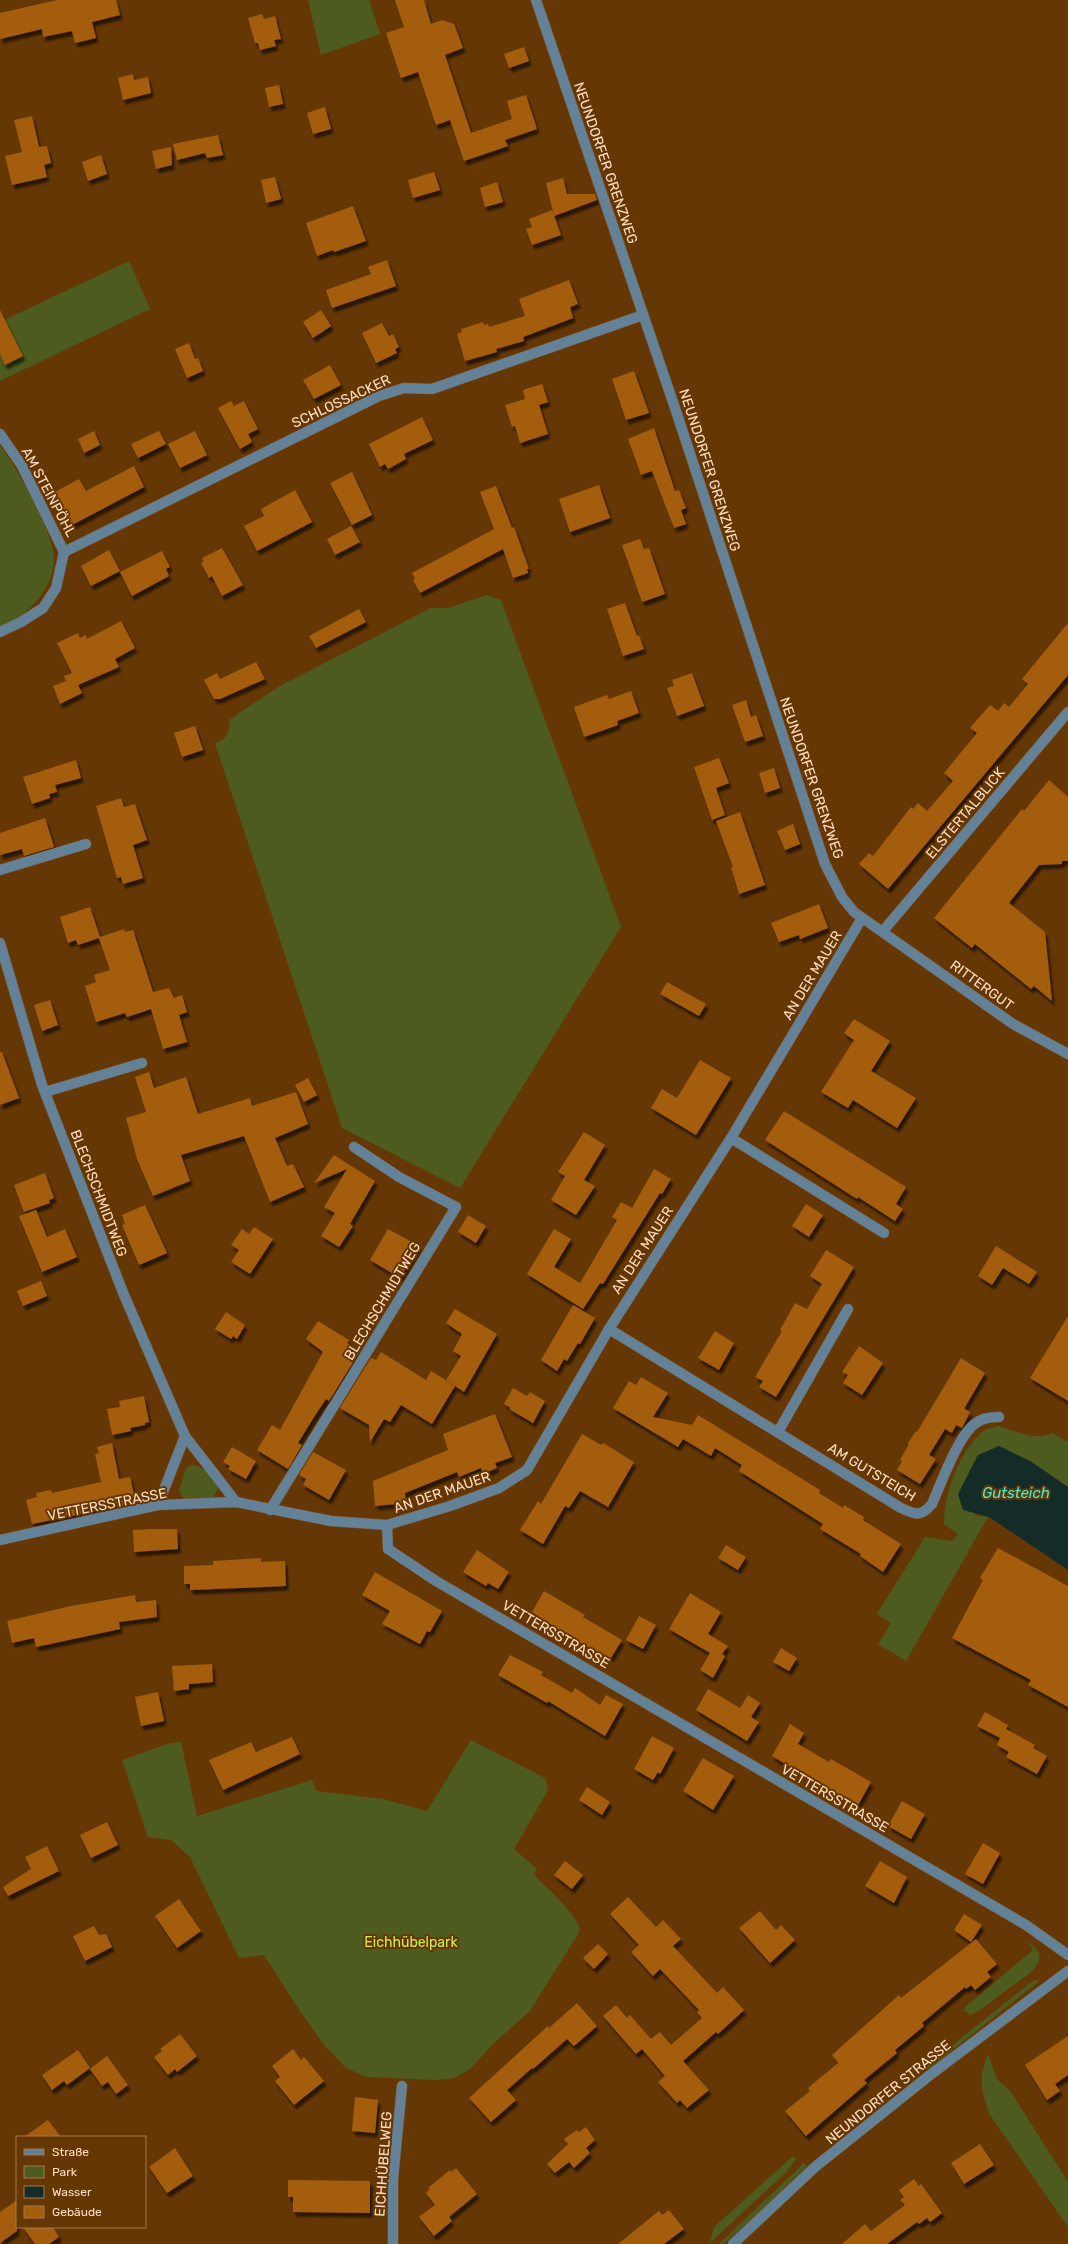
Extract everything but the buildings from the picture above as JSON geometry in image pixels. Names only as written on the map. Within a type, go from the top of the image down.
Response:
[{"type":"street","name":"NEUNDORFER GRENZWEG","points":[[536,0],[643,315],[825,864],[842,897],[854,912],[883,931]]},
{"type":"street","name":"SCHLOSSACKER","points":[[64,552],[379,396],[404,388],[432,389],[643,315]]},
{"type":"street","name":"AM STEINPÖHL","points":[[0,434],[22,466],[64,552],[56,588],[43,608],[21,622],[0,632]]},
{"type":"street","name":"ELSTERTALBLICK","points":[[883,931],[1068,712]]},
{"type":"street","points":[[0,870],[86,844]]},
{"type":"street","name":"AN DER MAUER","points":[[387,1525],[450,1506],[499,1488],[527,1470],[609,1329],[731,1138],[862,918]]},
{"type":"street","name":"RITTERGUT","points":[[883,931],[1013,1024],[1067,1053]]},
{"type":"street","name":"BLECHSCHMIDTWEG","points":[[0,943],[45,1092],[124,1295],[185,1436],[236,1502]]},
{"type":"street","points":[[45,1092],[142,1062]]},
{"type":"street","points":[[731,1138],[884,1233]]},
{"type":"street","name":"BLECHSCHMIDTWEG","points":[[270,1510],[456,1207],[399,1177],[354,1147]]},
{"type":"street","points":[[778,1432],[848,1309]]},
{"type":"street","name":"AM GUTSTEICH","points":[[609,1329],[901,1508],[916,1514],[925,1512],[932,1504],[960,1442],[975,1423],[990,1417],[999,1417]]},
{"type":"street","points":[[158,1505],[185,1436]]},
{"type":"street","name":"VETTERSSTRASSE","points":[[0,1540],[158,1505],[236,1502],[331,1521],[387,1525],[388,1549],[436,1580],[1026,1926],[1068,1955]]},
{"type":"street","name":"NEUNDORFER STRASSE","points":[[733,2244],[822,2162],[930,2075],[1068,1970]]},
{"type":"street","name":"EICHHÜBELWEG","points":[[393,2244],[393,2179],[402,2086]]},
{"type":"green space","points":[[308,0],[369,0],[380,34],[321,55]]},
{"type":"green space","points":[[129,261],[150,309],[0,381],[0,322]]},
{"type":"green space","points":[[0,445],[24,484],[42,518],[53,548],[54,560],[49,582],[36,601],[19,617],[0,628]]},
{"type":"green space","points":[[487,595],[501,600],[621,927],[460,1188],[342,1128],[215,743],[227,734],[229,720],[278,687],[431,608],[448,608]]},
{"type":"green space","points":[[998,1426],[1032,1436],[1052,1433],[1068,1442],[1068,1487],[1030,1461],[974,1515],[988,1517],[906,1661],[878,1644],[891,1623],[877,1614],[925,1537],[952,1541],[958,1534],[944,1524],[947,1501],[954,1476],[971,1443],[983,1431]]},
{"type":"green space","points":[[194,1465],[206,1471],[214,1481],[218,1489],[213,1498],[184,1499],[179,1491],[185,1470],[187,1467]]},
{"type":"green space","name":"Eichhübelpark","points":[[471,1740],[545,1778],[548,1790],[514,1849],[537,1869],[534,1875],[568,1910],[578,1925],[580,1931],[530,2011],[494,2043],[470,2069],[454,2078],[435,2080],[367,2077],[346,2068],[324,2045],[264,1955],[239,1958],[190,1857],[171,1840],[148,1837],[122,1760],[170,1743],[181,1742],[197,1816],[312,1780],[316,1791],[383,1799],[427,1811]]},
{"type":"green space","points":[[1027,1941],[1040,1955],[1038,1963],[1031,1972],[980,2010],[971,2015],[964,2011],[965,2007],[1033,1950]]},
{"type":"green space","points":[[1040,1979],[1037,1983],[931,2067],[927,2069],[925,2067],[1021,1990],[1033,1981]]},
{"type":"green space","points":[[988,2054],[997,2079],[1011,2092],[1068,2182],[1068,2227],[990,2115],[984,2099],[982,2084],[983,2070]]},
{"type":"green space","points":[[793,2156],[796,2159],[786,2172],[709,2244],[714,2227]]},
{"type":"green space","points":[[804,2163],[807,2166],[771,2202],[723,2244],[719,2244]]},
{"type":"water","name":"Gutsteich","points":[[999,1446],[1030,1461],[1068,1487],[1068,1570],[989,1517],[963,1510],[958,1494],[978,1455]]}]
